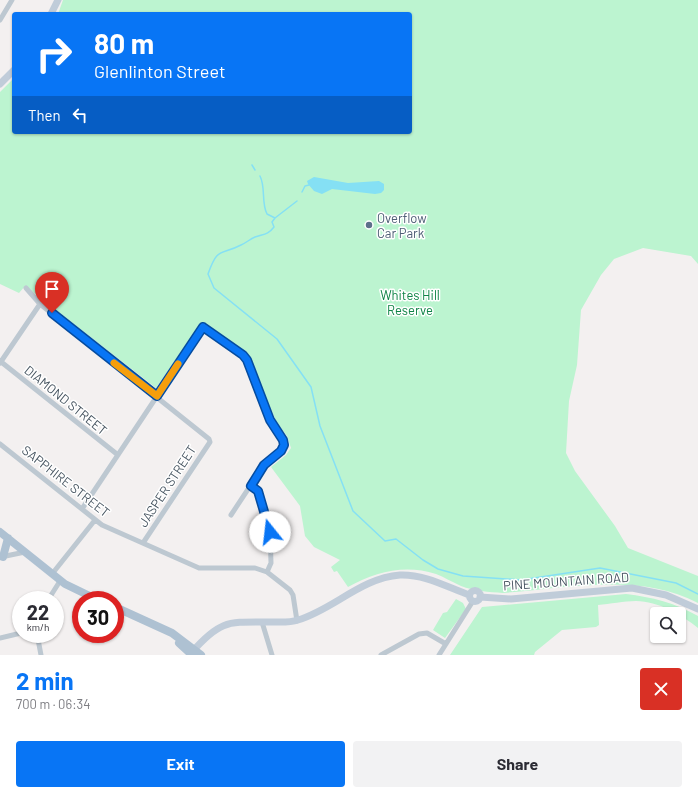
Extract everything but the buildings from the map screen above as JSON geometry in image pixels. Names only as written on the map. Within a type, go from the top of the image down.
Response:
[{"type":"main road","points":[[0,532],[60,581],[79,591]]},
{"type":"main road","points":[[1,557],[8,538]]},
{"type":"main road","points":[[124,611],[172,633],[192,652],[201,655]]},
{"type":"street","points":[[0,20],[12,0]]},
{"type":"street","points":[[52,12],[58,0]]},
{"type":"street","points":[[0,84],[12,72]]},
{"type":"street","points":[[26,288],[40,304],[157,396]]},
{"type":"street","points":[[0,362],[40,304]]},
{"type":"street","points":[[82,509],[203,327],[243,355],[247,360],[270,420],[283,440],[284,445],[281,451],[264,465],[230,515]]},
{"type":"street","name":"DIAMOND STREET","points":[[0,362],[118,455]]},
{"type":"street","name":"JASPER STREET","points":[[143,543],[210,442],[201,432],[157,396]]},
{"type":"street","name":"SAPPHIRE STREET","points":[[0,444],[102,525],[199,568],[256,568],[267,572],[290,590],[294,595],[297,621]]},
{"type":"street","points":[[251,486],[258,491],[270,532],[271,563],[267,572]]},
{"type":"street","points":[[52,574],[95,520]]},
{"type":"street","points":[[1,557],[25,552]]},
{"type":"street","points":[[192,652],[212,631],[221,626],[233,622],[297,621],[373,580],[400,575],[424,578],[471,598],[439,655]]},
{"type":"street","points":[[54,591],[60,581]]},
{"type":"street","name":"PINE MOUNTAIN ROAD","points":[[471,598],[472,591],[476,590],[480,597],[511,599],[616,588],[632,588],[666,595],[698,609]]},
{"type":"street","points":[[262,622],[272,655]]},
{"type":"street","points":[[381,655],[419,634],[427,633],[446,644]]},
{"type":"street","points":[[0,638],[12,636]]},
{"type":"street","points":[[38,643],[41,655]]},
{"type":"green space","name":"Whites Hill Reserve","points":[[63,0],[698,0],[698,264],[691,256],[643,248],[614,259],[601,275],[581,310],[577,365],[569,401],[566,453],[575,471],[615,526],[628,548],[698,576],[698,603],[676,593],[628,585],[603,584],[503,593],[487,592],[461,586],[436,574],[413,570],[390,571],[369,577],[348,587],[337,571],[334,572],[331,567],[340,560],[314,547],[305,536],[300,506],[271,467],[286,455],[291,448],[287,436],[277,423],[246,355],[201,323],[156,388],[25,286],[19,293],[0,284],[0,92],[12,80],[12,134],[412,134],[412,12],[59,12]]},
{"type":"green space","points":[[626,594],[663,601],[678,607],[663,607],[653,603],[636,601],[598,605],[599,625],[596,627],[562,630],[535,652],[534,655],[450,655],[482,607]]},
{"type":"green space","points":[[456,599],[463,603],[466,609],[445,638],[433,630],[443,613],[447,612]]},
{"type":"green space","points":[[686,610],[698,616],[698,628],[686,619]]},
{"type":"water","points":[[314,177],[348,183],[379,181],[384,184],[384,190],[381,193],[375,194],[332,189],[322,194],[314,191],[308,184],[307,181]]},
{"type":"waterway","points":[[252,165],[255,170]]},
{"type":"waterway","points":[[260,176],[263,185],[265,210],[267,214],[275,218]]},
{"type":"waterway","points":[[302,192],[305,186],[309,185]]},
{"type":"waterway","points":[[297,201],[275,218],[272,222],[274,227],[270,232],[253,238],[217,255],[208,274],[214,288],[277,339],[311,387],[320,426],[353,511],[385,541],[396,539],[423,560],[438,569],[463,576],[521,580],[600,568],[676,583],[698,594]]},
{"type":"slow traffic","points":[[114,363],[157,396],[178,364]]},
{"type":"place","name":"Overflow Car Park","points":[[369,225]]},
{"type":"route","points":[[52,313],[157,396],[203,327],[243,355],[247,360],[270,420],[283,440],[284,445],[281,451],[264,465],[251,486],[258,491],[270,532]]}]
